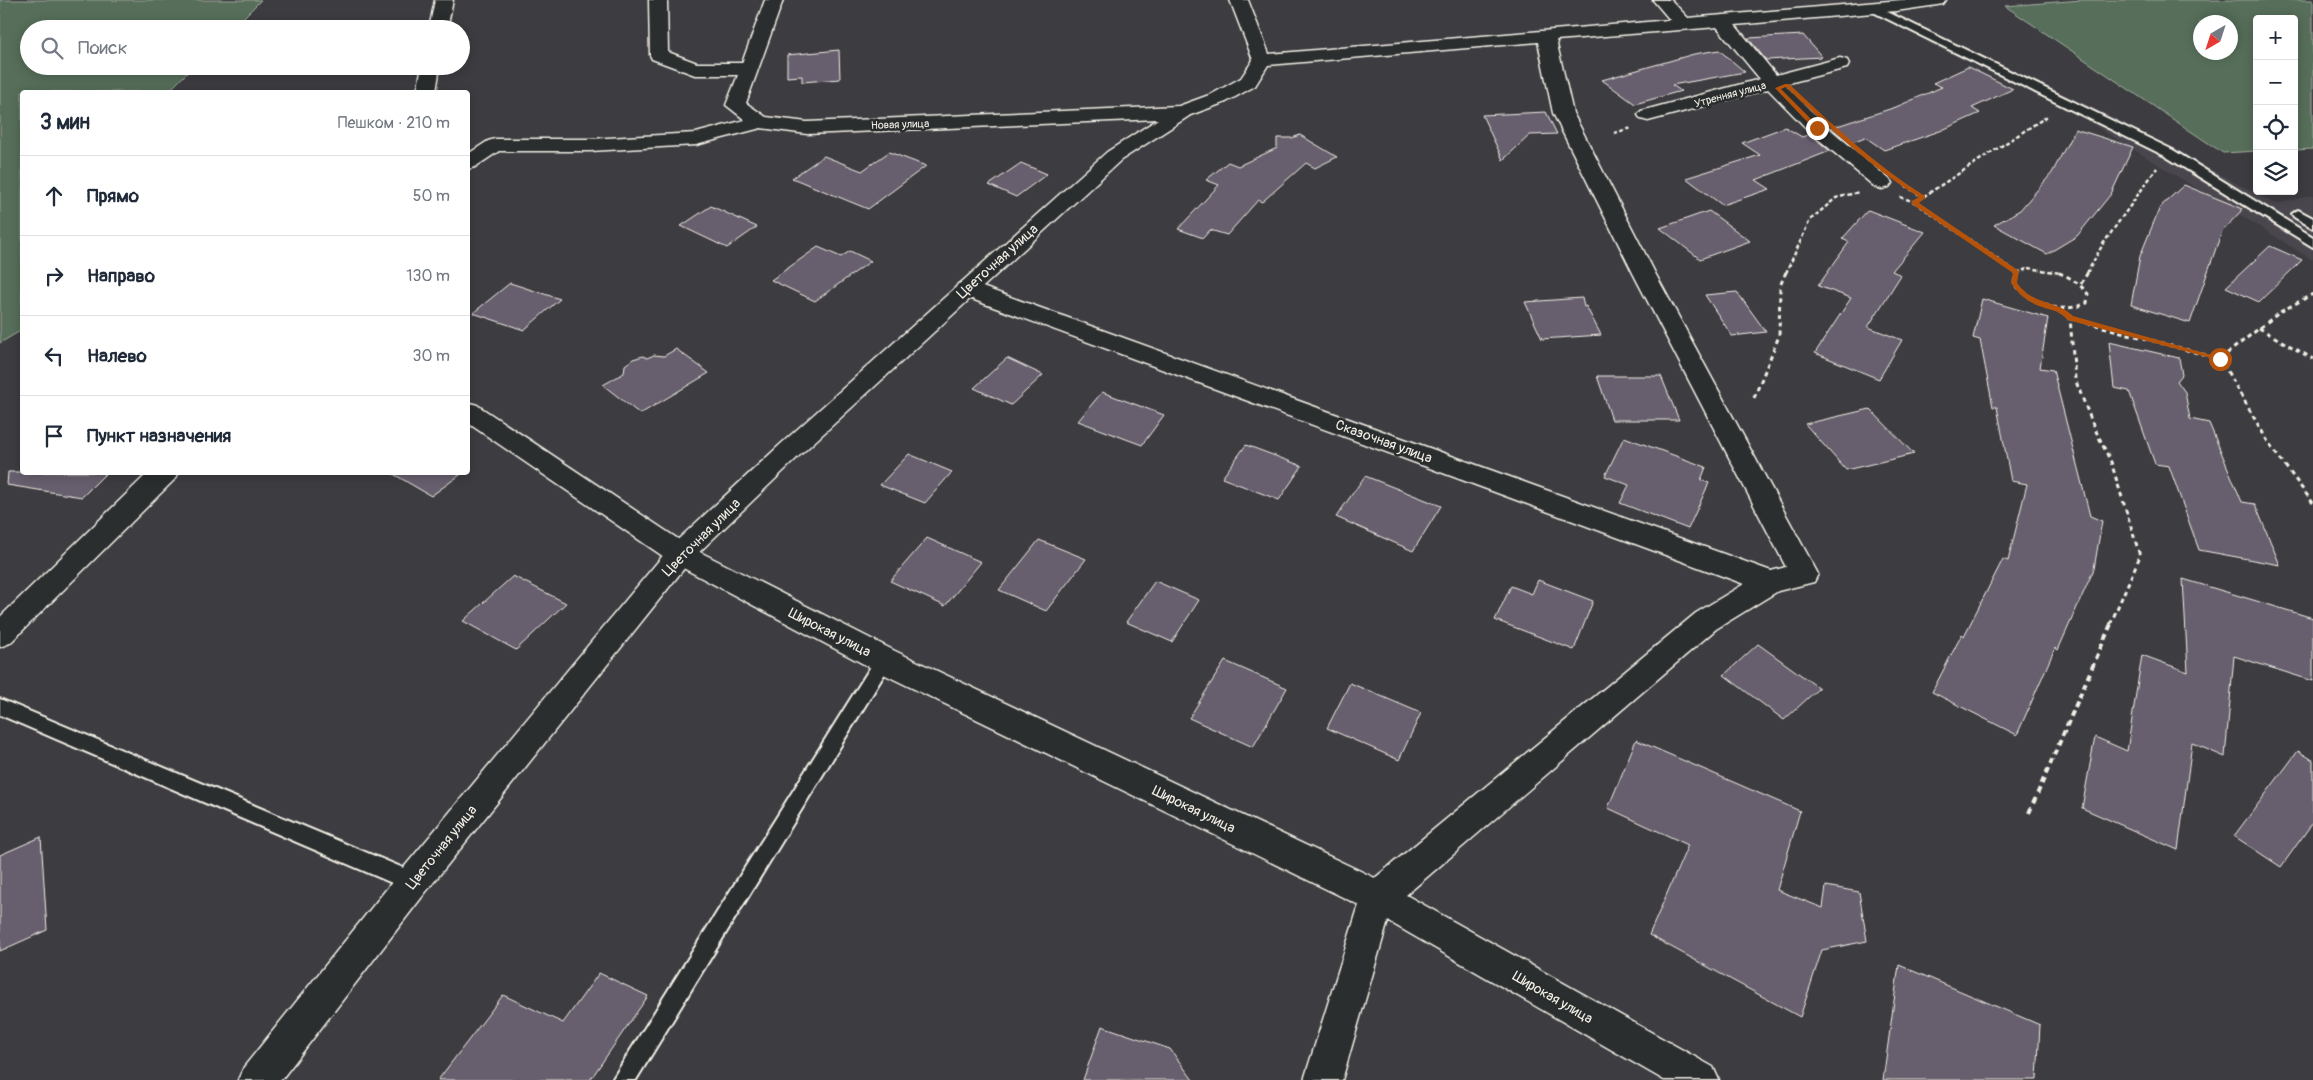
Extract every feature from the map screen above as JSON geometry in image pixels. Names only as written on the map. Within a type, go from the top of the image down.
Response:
[{"type":"street","points":[[440,20],[444,0]]},
{"type":"street","points":[[658,0],[659,55],[695,69],[749,69]]},
{"type":"street","name":"Новая улица","points":[[774,0],[736,105],[761,122],[807,128],[1182,112]]},
{"type":"street","points":[[1239,0],[1262,60]]},
{"type":"street","points":[[1662,0],[1683,24]]},
{"type":"street","points":[[1262,60],[1722,21],[1937,0]]},
{"type":"street","points":[[1722,21],[1772,82],[1817,128],[1889,189]]},
{"type":"street","points":[[1324,1080],[1378,897],[1706,621],[1770,582],[1804,574],[1645,275],[1563,113],[1546,35]]},
{"type":"street","points":[[1182,112],[1219,98],[1248,82],[1262,60]]},
{"type":"street","name":"Утренняя улица","points":[[1648,115],[1840,64]]},
{"type":"street","points":[[427,90],[430,75]]},
{"type":"street","name":"Цветочная улица","points":[[257,1080],[413,882],[680,554],[791,449],[1114,156],[1182,112]]},
{"type":"street","points":[[470,162],[495,145],[590,145],[696,139],[761,122]]},
{"type":"street","name":"Сказочная улица","points":[[966,289],[1770,582]]},
{"type":"street","name":"Широкая улица","points":[[470,412],[680,554],[884,660],[1378,897],[1700,1080]]},
{"type":"street","points":[[0,635],[163,475]]},
{"type":"lane","points":[[1871,7],[2169,153],[2313,243]]},
{"type":"lane","points":[[2298,214],[2313,224]]},
{"type":"lane","points":[[623,1080],[884,660]]},
{"type":"lane","points":[[0,707],[413,882]]},
{"type":"path","points":[[1914,202],[2057,110]]},
{"type":"path","points":[[1614,133],[1632,128]]},
{"type":"path","points":[[2081,284],[2103,244],[2157,168]]},
{"type":"path","points":[[1904,185],[1923,197]]},
{"type":"path","points":[[1889,189],[1914,202],[2017,273]]},
{"type":"path","points":[[1754,398],[1779,336],[1780,286],[1810,220],[1836,198],[1861,192]]},
{"type":"path","points":[[2029,268],[2046,268],[2065,274],[2081,284],[2088,294],[2087,303],[2078,309],[2062,310],[2041,305],[2023,295],[2014,283],[2017,273],[2029,268]]},
{"type":"path","points":[[2220,359],[2280,312],[2313,294]]},
{"type":"path","points":[[2062,310],[2070,318],[2220,359],[2271,447],[2313,503]]},
{"type":"path","points":[[2029,813],[2140,556],[2111,462],[2093,425],[2075,380],[2070,318]]},
{"type":"path","points":[[2259,328],[2313,359]]},
{"type":"shaded area","points":[[1943,37],[2102,112],[2253,192],[2253,195],[2259,195],[2276,204],[2313,195],[2313,260],[2089,122],[2021,86],[1927,43]]},
{"type":"green space","points":[[0,0],[261,0],[241,20],[20,20],[20,75],[185,75],[170,90],[20,90],[20,331],[0,343]]},
{"type":"green space","points":[[2082,0],[2313,0],[2313,149],[2298,150],[2298,15],[2253,15],[2253,151],[2223,153],[2005,6]]},
{"type":"building","points":[[1803,35],[1822,57],[1766,60],[1748,38]]},
{"type":"building","points":[[839,50],[840,79],[802,82],[802,76],[787,77],[787,55]]},
{"type":"building","points":[[1719,50],[1745,72],[1672,85],[1681,91],[1635,104],[1602,80],[1694,54]]},
{"type":"building","points":[[1968,67],[2013,89],[1972,108],[1980,113],[1940,131],[1884,150],[1865,137],[1850,143],[1831,128],[1896,107],[1942,87],[1933,83]]},
{"type":"building","points":[[1546,112],[1557,134],[1530,135],[1503,160],[1482,115]]},
{"type":"building","points":[[1785,127],[1802,137],[1810,134],[1830,151],[1756,180],[1770,189],[1722,205],[1686,178],[1760,155],[1742,143]]},
{"type":"building","points":[[2075,129],[2133,147],[2111,194],[2077,236],[2047,254],[1994,225],[2020,210],[2052,173]]},
{"type":"building","points":[[1300,135],[1337,157],[1315,168],[1306,163],[1262,202],[1258,200],[1227,235],[1210,230],[1203,238],[1178,229],[1219,185],[1206,180],[1228,162],[1238,166],[1277,148],[1277,138],[1292,138]]},
{"type":"building","points":[[889,152],[926,166],[868,209],[792,178],[824,156],[862,171]]},
{"type":"building","points":[[1021,163],[1047,174],[1016,197],[989,185]]},
{"type":"building","points":[[2184,185],[2243,209],[2222,231],[2190,323],[2131,305],[2140,256],[2160,207]]},
{"type":"building","points":[[711,206],[757,227],[727,248],[681,226]]},
{"type":"building","points":[[1868,210],[1925,232],[1892,271],[1901,275],[1868,327],[1902,340],[1879,379],[1815,353],[1851,298],[1818,286],[1849,242],[1842,239]]},
{"type":"building","points":[[1709,211],[1750,241],[1700,259],[1660,228]]},
{"type":"building","points":[[2270,246],[2302,260],[2259,302],[2226,287]]},
{"type":"building","points":[[818,247],[841,257],[850,251],[871,261],[815,301],[771,280]]},
{"type":"building","points":[[510,283],[560,299],[524,330],[473,313]]},
{"type":"building","points":[[1737,292],[1766,332],[1732,336],[1705,295]]},
{"type":"building","points":[[1582,298],[1584,307],[1586,306],[1601,335],[1542,339],[1525,302]]},
{"type":"building","points":[[1982,299],[2048,318],[2040,368],[2053,370],[2090,516],[2102,521],[2094,569],[2058,650],[2055,648],[2017,735],[1932,692],[1962,634],[1964,636],[2003,559],[2008,561],[2027,484],[2011,481],[1997,407],[1993,407],[1980,340],[1973,338]]},
{"type":"building","points":[[2109,342],[2179,358],[2182,375],[2177,381],[2185,392],[2190,419],[2209,423],[2242,502],[2255,504],[2280,565],[2199,550],[2169,466],[2155,464],[2129,391],[2114,388]]},
{"type":"building","points":[[676,349],[709,373],[640,414],[603,385],[624,373],[625,365],[633,359],[643,356],[647,358],[654,355],[664,356]]},
{"type":"building","points":[[1007,358],[1043,375],[1011,405],[974,388]]},
{"type":"building","points":[[1597,376],[1661,376],[1679,420],[1612,420]]},
{"type":"building","points":[[1102,392],[1164,415],[1142,445],[1078,421]]},
{"type":"building","points":[[1870,409],[1914,454],[1846,470],[1805,424]]},
{"type":"building","points":[[1624,437],[1706,467],[1701,480],[1709,483],[1688,529],[1620,503],[1629,485],[1605,476]]},
{"type":"building","points":[[1246,445],[1302,466],[1279,500],[1222,478]]},
{"type":"building","points":[[909,454],[952,472],[925,503],[880,485]]},
{"type":"building","points":[[8,472],[20,472],[20,475],[104,475],[82,497],[7,485]]},
{"type":"building","points":[[395,475],[460,475],[431,496]]},
{"type":"building","points":[[1365,476],[1441,506],[1413,551],[1336,517]]},
{"type":"building","points":[[927,538],[981,562],[945,606],[890,581]]},
{"type":"building","points":[[1039,540],[1086,559],[1046,611],[999,590]]},
{"type":"building","points":[[513,576],[566,603],[516,650],[463,621]]},
{"type":"building","points":[[2183,579],[2313,618],[2313,681],[2234,656],[2225,757],[2192,743],[2178,850],[2082,808],[2095,737],[2127,751],[2142,655],[2188,672]]},
{"type":"building","points":[[1538,580],[1593,601],[1574,650],[1495,620],[1511,586],[1532,594]]},
{"type":"building","points":[[1155,581],[1199,600],[1172,642],[1126,622]]},
{"type":"building","points":[[1758,644],[1819,688],[1784,720],[1724,675]]},
{"type":"building","points":[[1225,661],[1287,688],[1253,747],[1189,718]]},
{"type":"building","points":[[1350,683],[1421,713],[1399,760],[1327,728]]},
{"type":"building","points":[[1636,740],[1800,811],[1777,890],[1823,908],[1826,886],[1859,892],[1867,941],[1822,950],[1800,1017],[1649,935],[1688,845],[1608,808]]},
{"type":"building","points":[[2298,751],[2313,760],[2313,822],[2281,867],[2234,836]]},
{"type":"building","points":[[41,837],[47,930],[0,951],[0,855]]},
{"type":"building","points":[[1899,965],[2040,1025],[2037,1080],[1883,1080]]},
{"type":"building","points":[[599,973],[648,996],[590,1080],[438,1080],[503,995],[563,1023]]},
{"type":"building","points":[[1102,1026],[1170,1049],[1193,1080],[1083,1080]]},
{"type":"route","points":[[1817,128],[1777,88],[1787,85],[1846,140],[1904,185],[1923,197],[1914,202],[2017,273],[2014,283],[2023,295],[2041,305],[2062,310],[2070,318],[2220,359]]}]
